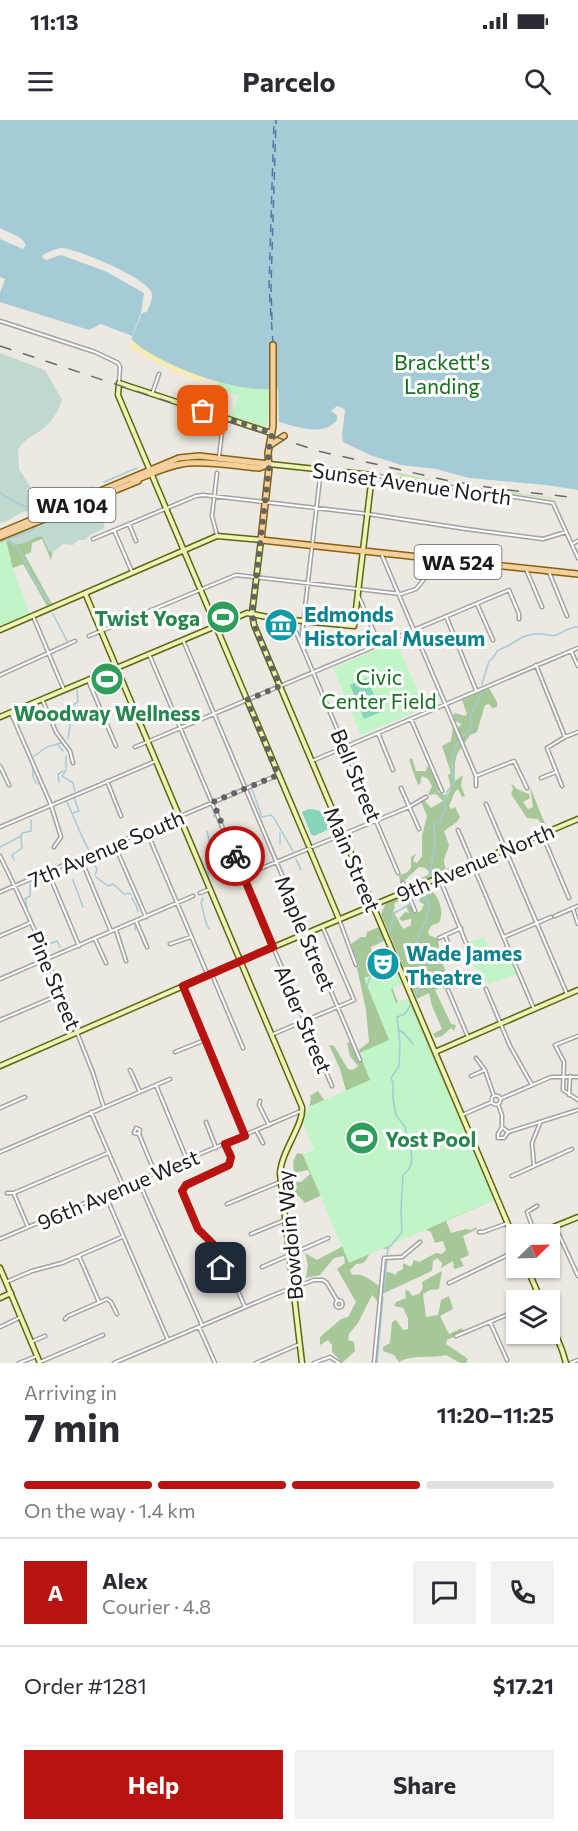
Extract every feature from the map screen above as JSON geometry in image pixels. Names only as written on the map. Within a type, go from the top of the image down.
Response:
[{"type":"main road","points":[[272,433],[273,345]]},
{"type":"main road","name":"Main Street","points":[[261,540],[272,433]]},
{"type":"main road","name":"Main Street","points":[[269,464],[268,453],[272,433]]},
{"type":"main road","points":[[272,444],[284,436]]},
{"type":"main road","points":[[256,463],[268,453]]},
{"type":"main road","points":[[189,463],[199,456]]},
{"type":"main road","name":"WA 104","points":[[0,535],[179,458],[199,456],[256,463]]},
{"type":"main road","name":"WA 104","points":[[0,535],[144,477],[151,472],[171,466],[189,463],[259,468],[269,464]]},
{"type":"main road","points":[[256,463],[269,464]]},
{"type":"main road","name":"WA 524","points":[[261,540],[578,574]]},
{"type":"street","points":[[0,321],[94,352],[118,363],[118,395],[310,848],[356,965]]},
{"type":"street","points":[[152,394],[159,374]]},
{"type":"street","points":[[119,383],[272,433]]},
{"type":"street","points":[[219,459],[222,432]]},
{"type":"street","name":"Sunset Avenue North","points":[[269,464],[372,475],[554,504],[566,532]]},
{"type":"street","points":[[301,645],[321,469]]},
{"type":"street","points":[[217,473],[212,516],[217,536]]},
{"type":"street","points":[[0,717],[247,613],[291,620],[355,625],[372,475]]},
{"type":"street","points":[[93,539],[196,496],[214,496],[368,513],[466,530],[543,539],[566,532],[578,558]]},
{"type":"street","points":[[129,524],[136,541]]},
{"type":"street","points":[[114,530],[132,573]]},
{"type":"street","points":[[0,630],[217,536],[261,540]]},
{"type":"street","name":"Main Street","points":[[261,540],[252,613],[254,625],[508,1223]]},
{"type":"street","points":[[572,543],[578,541]]},
{"type":"street","points":[[381,553],[476,776],[476,786]]},
{"type":"street","points":[[89,636],[236,575],[397,594],[416,589],[428,573],[450,561]]},
{"type":"street","points":[[526,569],[542,607]]},
{"type":"street","points":[[549,572],[567,616]]},
{"type":"street","points":[[135,747],[509,590],[519,614],[519,620]]},
{"type":"street","points":[[85,593],[302,1111]]},
{"type":"street","points":[[359,597],[379,644]]},
{"type":"street","points":[[477,604],[493,640]]},
{"type":"street","points":[[33,616],[64,690]]},
{"type":"street","points":[[446,616],[476,690]]},
{"type":"street","name":"Bell Street","points":[[291,620],[398,873]]},
{"type":"street","name":"Maple Street","points":[[183,640],[360,1060]]},
{"type":"street","points":[[0,675],[75,641]]},
{"type":"street","points":[[312,760],[578,648]]},
{"type":"street","points":[[571,651],[578,666]]},
{"type":"street","name":"Alder Street","points":[[149,654],[332,1086]]},
{"type":"street","points":[[536,665],[565,737]]},
{"type":"street","points":[[88,680],[116,746]]},
{"type":"street","points":[[42,699],[56,732],[70,751],[73,763]]},
{"type":"street","points":[[11,712],[51,805],[61,837],[54,847]]},
{"type":"street","points":[[411,719],[442,791]]},
{"type":"street","points":[[562,786],[547,748],[578,732]]},
{"type":"street","points":[[378,733],[393,770]]},
{"type":"street","points":[[0,827],[156,761]]},
{"type":"street","points":[[476,776],[514,761],[527,788]]},
{"type":"street","points":[[0,766],[9,785]]},
{"type":"street","points":[[541,778],[556,772]]},
{"type":"street","name":"7th Avenue South","points":[[0,892],[278,775]]},
{"type":"street","points":[[107,781],[121,816]]},
{"type":"street","points":[[401,788],[419,829]]},
{"type":"street","points":[[243,876],[408,807],[426,797]]},
{"type":"street","points":[[486,804],[567,994]]},
{"type":"street","name":"9th Avenue North","points":[[1,1064],[406,890],[578,819]]},
{"type":"street","points":[[458,830],[534,1009]]},
{"type":"street","points":[[147,831],[206,971],[213,977],[243,1048]]},
{"type":"street","points":[[542,834],[569,898]]},
{"type":"street","points":[[114,845],[146,917]]},
{"type":"street","name":"Pine Street","points":[[0,856],[61,994],[104,1107]]},
{"type":"street","points":[[81,859],[126,961]]},
{"type":"street","points":[[48,872],[79,945]]},
{"type":"street","points":[[439,877],[466,943]]},
{"type":"street","points":[[403,883],[415,911]]},
{"type":"street","points":[[200,893],[210,889]]},
{"type":"street","points":[[0,979],[193,896]]},
{"type":"street","points":[[555,916],[578,906]]},
{"type":"street","points":[[573,909],[578,924]]},
{"type":"street","points":[[503,938],[551,917]]},
{"type":"street","points":[[136,921],[147,947]]},
{"type":"street","points":[[0,936],[30,923]]},
{"type":"street","points":[[271,1035],[354,1000],[323,926]]},
{"type":"street","points":[[439,938],[461,928]]},
{"type":"street","points":[[445,935],[453,956]]},
{"type":"street","points":[[170,944],[191,937]]},
{"type":"street","points":[[95,939],[106,963]]},
{"type":"street","points":[[183,986],[245,1136]]},
{"type":"street","points":[[486,989],[510,1046],[532,1085]]},
{"type":"street","points":[[448,990],[468,1038]]},
{"type":"street","points":[[435,1052],[578,990]]},
{"type":"street","points":[[0,1020],[61,994]]},
{"type":"street","points":[[578,1036],[555,1045],[564,1062],[561,1086],[569,1095],[578,1100]]},
{"type":"street","points":[[175,1052],[205,1040]]},
{"type":"street","points":[[476,1058],[484,1070],[494,1096],[492,1102]]},
{"type":"street","points":[[130,1070],[140,1092]]},
{"type":"street","points":[[471,1076],[484,1070]]},
{"type":"street","points":[[578,1077],[564,1075],[551,1077],[500,1099],[498,1104],[502,1115],[502,1128],[498,1138],[504,1138],[508,1132],[578,1110]]},
{"type":"street","points":[[569,1095],[570,1076]]},
{"type":"street","points":[[0,1152],[170,1078]]},
{"type":"street","points":[[156,1085],[188,1160]]},
{"type":"street","points":[[494,1096],[500,1099]]},
{"type":"street","points":[[0,1108],[24,1097]]},
{"type":"street","points":[[260,1101],[259,1105],[269,1125]]},
{"type":"street","points":[[462,1115],[492,1102],[498,1104]]},
{"type":"street","name":"96th Avenue West","points":[[0,1239],[302,1111]]},
{"type":"street","name":"Bowdoin Way","points":[[302,1111],[280,1166],[302,1363]]},
{"type":"street","points":[[91,1112],[123,1186]]},
{"type":"street","points":[[206,1122],[216,1148]]},
{"type":"street","points":[[534,1166],[532,1143],[540,1123]]},
{"type":"street","points":[[502,1128],[508,1132]]},
{"type":"street","points":[[257,1131],[262,1143]]},
{"type":"street","points":[[139,1134],[155,1173]]},
{"type":"street","points":[[225,1144],[231,1157],[229,1165],[186,1185],[182,1193],[198,1229],[216,1247],[223,1272],[237,1289],[245,1307]]},
{"type":"street","points":[[512,1176],[572,1149]]},
{"type":"street","points":[[7,1192],[14,1193],[108,1153]]},
{"type":"street","points":[[138,1180],[215,1363]]},
{"type":"street","points":[[227,1204],[280,1182]]},
{"type":"street","points":[[14,1193],[28,1227]]},
{"type":"street","points":[[105,1194],[168,1340]]},
{"type":"street","points":[[531,1224],[527,1212],[537,1206]]},
{"type":"street","points":[[560,1224],[578,1217]]},
{"type":"street","points":[[251,1234],[285,1220]]},
{"type":"street","points":[[479,1232],[508,1223]]},
{"type":"street","points":[[6,1282],[32,1270],[79,1256],[122,1237]]},
{"type":"street","points":[[560,1237],[578,1276]]},
{"type":"street","points":[[262,1267],[328,1238]]},
{"type":"street","points":[[384,1258],[402,1257],[420,1242]]},
{"type":"street","points":[[374,1363],[384,1258],[381,1253]]},
{"type":"street","points":[[79,1256],[99,1302]]},
{"type":"street","points":[[449,1283],[506,1256]]},
{"type":"street","points":[[0,1268],[40,1363],[103,1335]]},
{"type":"street","points":[[114,1363],[314,1280],[323,1280],[337,1300]]},
{"type":"street","points":[[0,1298],[10,1293]]},
{"type":"street","points":[[65,1319],[99,1302],[109,1300],[117,1314]]},
{"type":"street","points":[[456,1336],[506,1315]]},
{"type":"street","points":[[0,1327],[21,1317]]},
{"type":"street","points":[[490,1322],[507,1360]]},
{"type":"street","points":[[31,1342],[45,1336]]},
{"type":"street","points":[[256,1363],[300,1344]]},
{"type":"street","points":[[559,1344],[566,1363]]},
{"type":"street","points":[[19,1363],[37,1356]]},
{"type":"street","points":[[314,1363],[330,1357],[339,1363]]},
{"type":"street","points":[[126,1358],[128,1363]]},
{"type":"street","points":[[571,1363],[578,1360]]},
{"type":"green space","points":[[0,353],[45,370],[62,400],[50,422],[26,440],[18,450],[19,469],[35,494],[39,506],[0,523]]},
{"type":"green space","points":[[219,381],[245,388],[269,390],[268,425],[262,426],[231,416],[238,396],[216,387]]},
{"type":"green space","points":[[397,472],[442,483],[578,501],[491,492],[398,475]]},
{"type":"green space","points":[[95,501],[105,528],[85,540],[78,540],[73,545],[63,544],[53,552],[49,551],[42,536],[20,544],[11,543],[5,539]]},
{"type":"green space","points":[[32,529],[44,533],[53,550],[51,560],[42,539],[32,543],[31,552],[25,555],[52,604],[47,606],[23,564],[13,568],[12,573],[0,548],[0,541]]},
{"type":"green space","points":[[6,540],[13,569],[31,616],[0,630],[0,543]]},
{"type":"green space","name":"Civic Center Field","points":[[396,641],[425,708],[361,735],[333,668]]},
{"type":"green space","points":[[367,678],[381,712],[364,719],[350,685]]},
{"type":"green space","points":[[489,688],[497,702],[497,707],[492,708],[489,704],[485,705],[477,732],[470,735],[464,744],[457,728],[462,724],[455,721],[453,715],[455,713],[465,716],[467,714],[462,700]]},
{"type":"green space","points":[[453,727],[462,747],[456,759],[455,781],[463,775],[461,785],[465,796],[462,797],[458,789],[455,792],[449,806],[451,809],[455,807],[460,817],[444,831],[449,845],[444,860],[445,866],[446,869],[453,866],[422,880],[421,878],[428,875],[429,871],[419,867],[401,887],[399,875],[411,868],[411,857],[416,854],[413,861],[417,863],[422,856],[422,836],[427,816],[421,802],[424,800],[431,808],[443,801],[436,794],[428,795],[432,786],[428,779],[422,776],[418,785],[409,760],[412,758],[416,771],[426,771],[427,766],[431,769],[440,788],[438,792],[447,796],[451,788],[448,775],[451,773],[442,746],[451,741]]},
{"type":"green space","points":[[511,783],[517,789],[529,794],[530,798],[523,802],[528,809],[533,807],[530,787],[545,824],[542,825],[538,819],[527,818],[511,794],[513,789]]},
{"type":"green space","points":[[309,809],[324,814],[334,827],[314,836],[311,834],[302,812]]},
{"type":"green space","points":[[428,886],[437,898],[441,908],[441,918],[439,923],[432,925],[428,931],[429,935],[438,939],[440,955],[448,980],[445,989],[441,987],[435,990],[451,1024],[456,1025],[454,1031],[451,1028],[442,1036],[435,1038],[433,1034],[442,1029],[429,993],[417,999],[381,914],[386,903],[401,897],[403,898],[394,904],[393,911],[403,929],[411,925],[411,919],[402,921],[399,919],[405,912],[409,913],[406,906],[408,904],[416,913],[421,911],[424,904],[419,899],[422,897],[419,890]]},
{"type":"green space","points":[[379,927],[384,941],[371,947],[374,962],[372,969],[374,971],[387,968],[396,970],[392,987],[398,1003],[409,1000],[494,1200],[446,1221],[451,1233],[476,1227],[477,1229],[463,1236],[469,1255],[460,1259],[464,1266],[454,1269],[453,1261],[441,1268],[442,1263],[437,1258],[433,1261],[432,1271],[382,1294],[384,1272],[396,1275],[403,1269],[403,1263],[411,1267],[414,1260],[419,1262],[436,1253],[442,1254],[446,1250],[443,1241],[435,1243],[431,1232],[424,1229],[390,1244],[387,1249],[382,1248],[370,1252],[365,1261],[356,1264],[350,1270],[352,1275],[363,1276],[381,1287],[378,1302],[372,1295],[358,1323],[349,1334],[348,1340],[354,1342],[355,1351],[342,1363],[332,1352],[332,1345],[328,1340],[320,1345],[320,1337],[341,1319],[348,1317],[356,1302],[337,1269],[345,1263],[344,1256],[334,1258],[320,1275],[306,1278],[308,1265],[305,1253],[317,1260],[343,1246],[322,1195],[305,1203],[299,1196],[293,1196],[293,1182],[301,1182],[310,1174],[308,1170],[294,1173],[293,1162],[297,1153],[305,1155],[316,1150],[309,1108],[310,1096],[318,1091],[325,1102],[346,1091],[340,1069],[329,1045],[334,1046],[348,1069],[353,1070],[358,1066],[350,1056],[347,1043],[350,1042],[360,1061],[362,1058],[359,1050],[369,1042],[366,1010],[357,968],[359,966],[351,944],[361,937],[366,937],[367,932]]},
{"type":"green space","points":[[484,937],[496,965],[513,960],[519,974],[489,984],[480,976],[464,944]]},
{"type":"green space","points":[[395,967],[402,984],[391,989],[396,1003],[408,999],[494,1200],[349,1263],[303,1155],[314,1149],[303,1123],[308,1107],[370,1080],[359,1053],[389,1040],[364,978]]},
{"type":"green space","points":[[442,1271],[439,1289],[423,1294],[426,1317],[438,1315],[441,1300],[449,1296],[453,1309],[440,1316],[449,1334],[462,1328],[464,1332],[447,1340],[446,1344],[468,1359],[466,1363],[460,1363],[446,1355],[410,1358],[399,1362],[394,1355],[383,1351],[383,1347],[390,1343],[392,1322],[396,1320],[403,1330],[408,1329],[408,1318],[403,1308],[394,1306],[396,1302],[406,1298],[405,1290],[409,1291],[412,1296],[419,1294],[423,1288],[422,1282]]},
{"type":"sand","points":[[138,333],[279,388],[269,390],[269,399],[216,387],[217,383],[204,379],[202,382],[172,371],[129,347]]},
{"type":"water","points":[[0,120],[578,120],[578,490],[469,478],[436,469],[401,465],[370,455],[343,442],[345,410],[337,406],[331,411],[337,415],[337,420],[325,428],[302,428],[279,422],[278,389],[243,387],[202,377],[162,360],[132,340],[142,313],[147,312],[151,301],[152,294],[148,288],[127,273],[70,250],[55,249],[42,257],[46,260],[61,255],[105,271],[144,293],[141,313],[132,336],[101,324],[89,330],[0,302],[0,293],[5,279],[0,277],[0,239],[23,249],[26,245],[18,237],[0,228]]},
{"type":"waterway","points":[[104,482],[137,468]]},
{"type":"waterway","points":[[38,505],[51,503],[92,487]]},
{"type":"waterway","points":[[0,493],[28,507],[32,513]]},
{"type":"waterway","points":[[37,525],[33,530],[8,539],[20,551],[30,573],[49,603]]},
{"type":"waterway","points":[[53,614],[67,641]]},
{"type":"waterway","points":[[482,684],[489,661],[498,650],[528,636],[535,634],[554,636],[578,627]]},
{"type":"waterway","points":[[68,739],[73,705],[78,702],[77,690]]},
{"type":"waterway","points":[[461,738],[472,728],[470,717],[482,693]]},
{"type":"waterway","points":[[429,878],[435,845],[434,824],[440,822],[445,809],[447,792],[453,784],[452,756],[459,740]]},
{"type":"waterway","points":[[34,756],[47,747],[61,743]]},
{"type":"waterway","points":[[58,745],[63,751]]},
{"type":"waterway","points":[[66,756],[66,768]]},
{"type":"waterway","points":[[33,769],[33,777],[37,784]]},
{"type":"waterway","points":[[66,770],[62,776],[73,783],[75,791]]},
{"type":"waterway","points":[[59,782],[58,774],[63,771]]},
{"type":"waterway","points":[[252,789],[262,817],[271,815],[274,818],[293,851]]},
{"type":"waterway","points":[[73,813],[79,811],[74,798]]},
{"type":"waterway","points":[[67,802],[90,852]]},
{"type":"waterway","points":[[0,847],[21,836],[22,833],[31,831],[31,820]]},
{"type":"waterway","points":[[207,831],[211,848],[206,863],[209,875]]},
{"type":"waterway","points":[[280,833],[280,844]]},
{"type":"waterway","points":[[14,860],[12,855],[22,848],[21,837]]},
{"type":"waterway","points":[[92,857],[97,870],[95,875]]},
{"type":"waterway","points":[[296,859],[301,870]]},
{"type":"waterway","points":[[96,877],[108,886],[113,884],[124,894],[131,895]]},
{"type":"waterway","points":[[73,880],[83,907]]},
{"type":"waterway","points":[[27,907],[25,899],[30,896],[30,884]]},
{"type":"waterway","points":[[417,981],[415,946],[429,908],[426,888]]},
{"type":"waterway","points":[[420,901],[426,896]]},
{"type":"waterway","points":[[132,898],[135,904]]},
{"type":"waterway","points":[[203,898],[201,903],[209,929]]},
{"type":"waterway","points":[[136,905],[138,912]]},
{"type":"waterway","points":[[390,932],[394,913],[409,905]]},
{"type":"waterway","points":[[377,938],[383,940]]},
{"type":"waterway","points":[[44,946],[57,941],[60,947]]},
{"type":"waterway","points":[[366,988],[372,973]]},
{"type":"waterway","points":[[416,995],[418,988]]},
{"type":"waterway","points":[[401,1142],[407,1136],[405,1127],[396,1115],[391,1078],[399,1066],[400,1044],[397,1017],[405,1014],[410,1006]]},
{"type":"waterway","points":[[399,1030],[413,1044]]},
{"type":"waterway","points":[[387,1256],[388,1249],[402,1232],[403,1175],[410,1167],[412,1157],[407,1136]]},
{"type":"waterway","points":[[384,1292],[387,1260]]},
{"type":"waterway","points":[[377,1363],[383,1297]]},
{"type":"ferry route","points":[[273,344],[269,287],[274,120]]},
{"type":"ferry route","points":[[272,320],[276,120]]},
{"type":"railway","points":[[0,346],[318,451],[445,480],[578,498]]},
{"type":"way so far","points":[[203,411],[272,433],[267,461],[269,468],[252,618],[280,686],[247,700],[278,775],[213,802],[235,856]]},
{"type":"place","name":"Twist Yoga","points":[[223,617]]},
{"type":"place","name":"Edmonds Historical Museum","points":[[281,625]]},
{"type":"place","name":"Woodway Wellness","points":[[107,679]]},
{"type":"place","name":"Wade James Theatre","points":[[383,964]]},
{"type":"place","name":"Yost Pool","points":[[362,1138]]},
{"type":"route","points":[[221,1268],[216,1247],[198,1229],[182,1191],[186,1185],[229,1165],[231,1157],[225,1144],[245,1136],[183,986],[273,947],[235,856]]},
{"type":"park label","name":"Brackett's Landing","points":[[442,373]]}]
